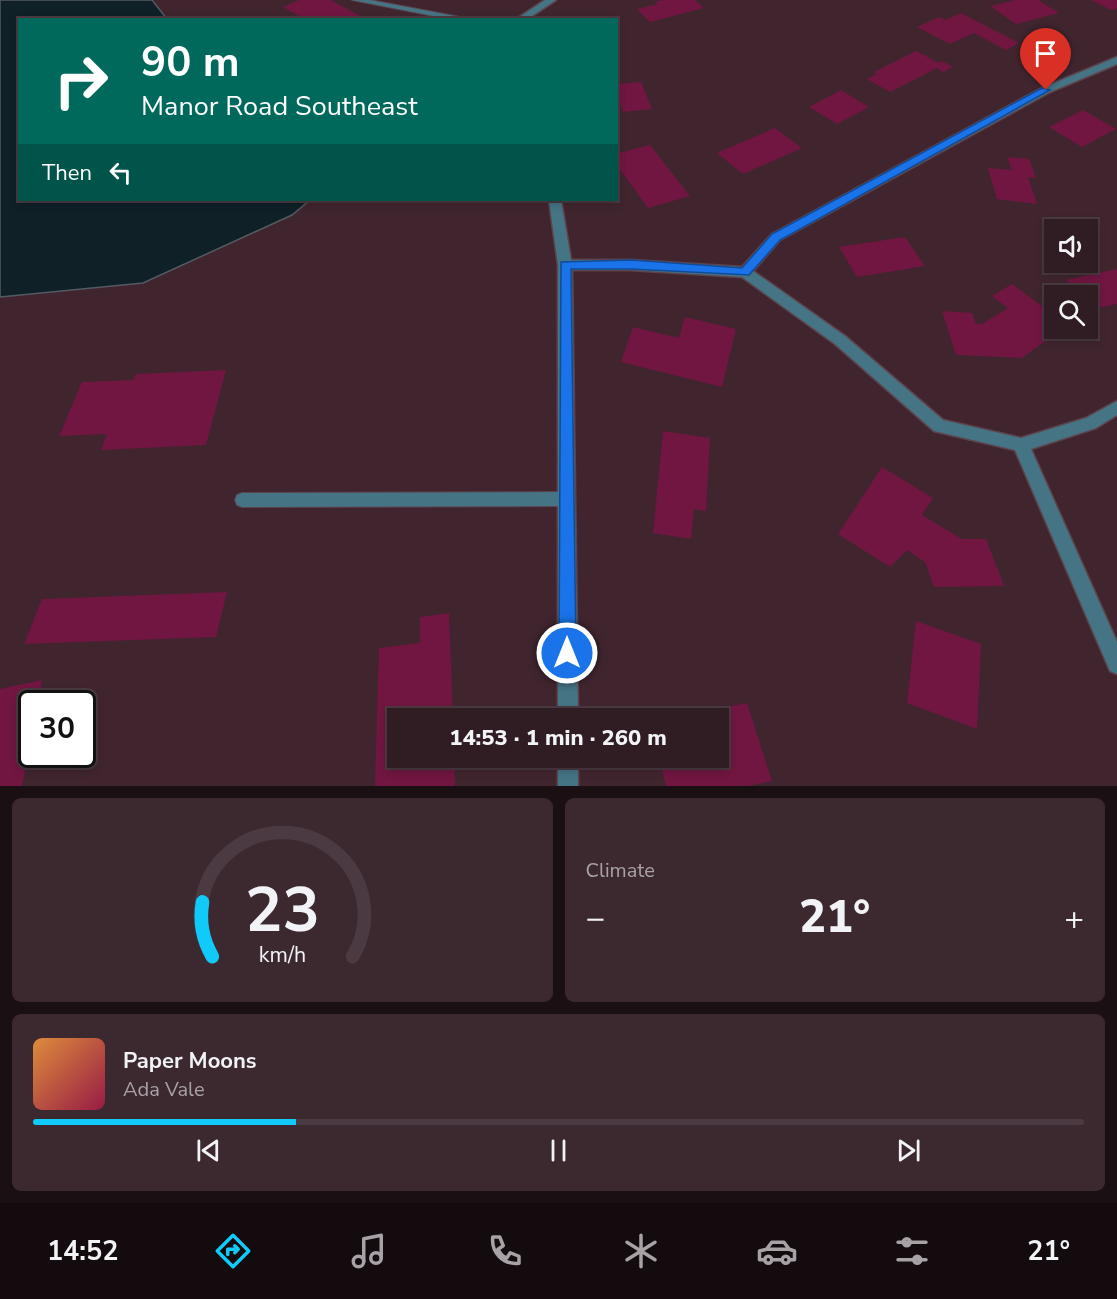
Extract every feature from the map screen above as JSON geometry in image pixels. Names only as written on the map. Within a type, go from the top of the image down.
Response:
[{"type":"street","points":[[522,18],[551,0]]},
{"type":"street","points":[[745,272],[776,237],[1046,90],[1117,60]]},
{"type":"street","points":[[555,201],[565,265],[568,708]]},
{"type":"street","points":[[565,265],[631,265],[745,272],[840,340],[939,426],[1021,445],[1091,423],[1117,407]]},
{"type":"street","points":[[1021,445],[1117,664]]},
{"type":"street","points":[[568,768],[568,786]]},
{"type":"lane","points":[[356,0],[460,18]]},
{"type":"lane","points":[[242,500],[566,499]]},
{"type":"water","points":[[0,0],[152,0],[166,18],[18,18],[18,201],[309,201],[292,215],[143,283],[0,297]]},
{"type":"building","points":[[299,0],[330,0],[364,18],[302,18],[283,7]]},
{"type":"building","points":[[695,0],[704,8],[650,22],[637,9],[658,4],[655,2]]},
{"type":"building","points":[[1016,0],[1038,0],[1059,13],[1016,24],[990,6]]},
{"type":"building","points":[[1091,0],[1117,0],[1117,8],[1111,10]]},
{"type":"building","points":[[961,13],[1019,43],[1006,50],[974,33],[950,44],[917,27],[939,17],[945,20]]},
{"type":"building","points":[[916,51],[939,63],[942,61],[953,67],[943,72],[937,68],[890,92],[867,79],[877,74],[874,72]]},
{"type":"building","points":[[641,82],[652,109],[623,112],[618,101],[618,84]]},
{"type":"building","points":[[841,90],[869,107],[837,124],[809,107]]},
{"type":"building","points":[[1083,110],[1116,129],[1082,147],[1049,127]]},
{"type":"building","points":[[775,128],[802,148],[743,174],[717,153]]},
{"type":"building","points":[[650,145],[690,196],[648,208],[618,167],[618,153]]},
{"type":"building","points":[[1007,157],[1029,159],[1036,178],[1028,177],[1037,204],[997,199],[988,168],[1012,170]]},
{"type":"building","points":[[905,237],[925,266],[857,277],[839,247]]},
{"type":"building","points":[[1117,269],[1117,304],[1098,308],[1098,285],[1070,285],[1066,280]]},
{"type":"building","points":[[1012,284],[1044,308],[1044,339],[1048,339],[1022,358],[956,355],[942,311],[972,313],[976,324],[982,324],[1008,308],[992,296]]},
{"type":"building","points":[[685,317],[736,329],[722,387],[621,362],[633,327],[679,338]]},
{"type":"building","points":[[226,370],[206,445],[101,450],[107,434],[59,436],[82,382],[133,380],[136,374]]},
{"type":"building","points":[[663,431],[710,438],[706,511],[694,509],[691,539],[653,533]]},
{"type":"building","points":[[882,467],[933,498],[922,515],[962,539],[986,539],[1004,586],[934,587],[925,562],[907,550],[890,567],[838,534]]},
{"type":"building","points":[[227,592],[216,637],[24,644],[42,599]]},
{"type":"building","points":[[449,613],[453,708],[387,708],[387,768],[454,768],[455,786],[375,786],[379,648],[420,643],[420,617]]},
{"type":"building","points":[[916,621],[981,644],[977,729],[907,703]]},
{"type":"building","points":[[42,680],[40,690],[18,690],[18,768],[26,768],[22,786],[0,786],[0,689]]},
{"type":"building","points":[[747,703],[772,781],[748,786],[666,786],[662,768],[729,768],[729,708],[722,708]]},
{"type":"route","points":[[567,653],[565,265],[631,265],[745,272],[776,237],[1046,90]]}]
